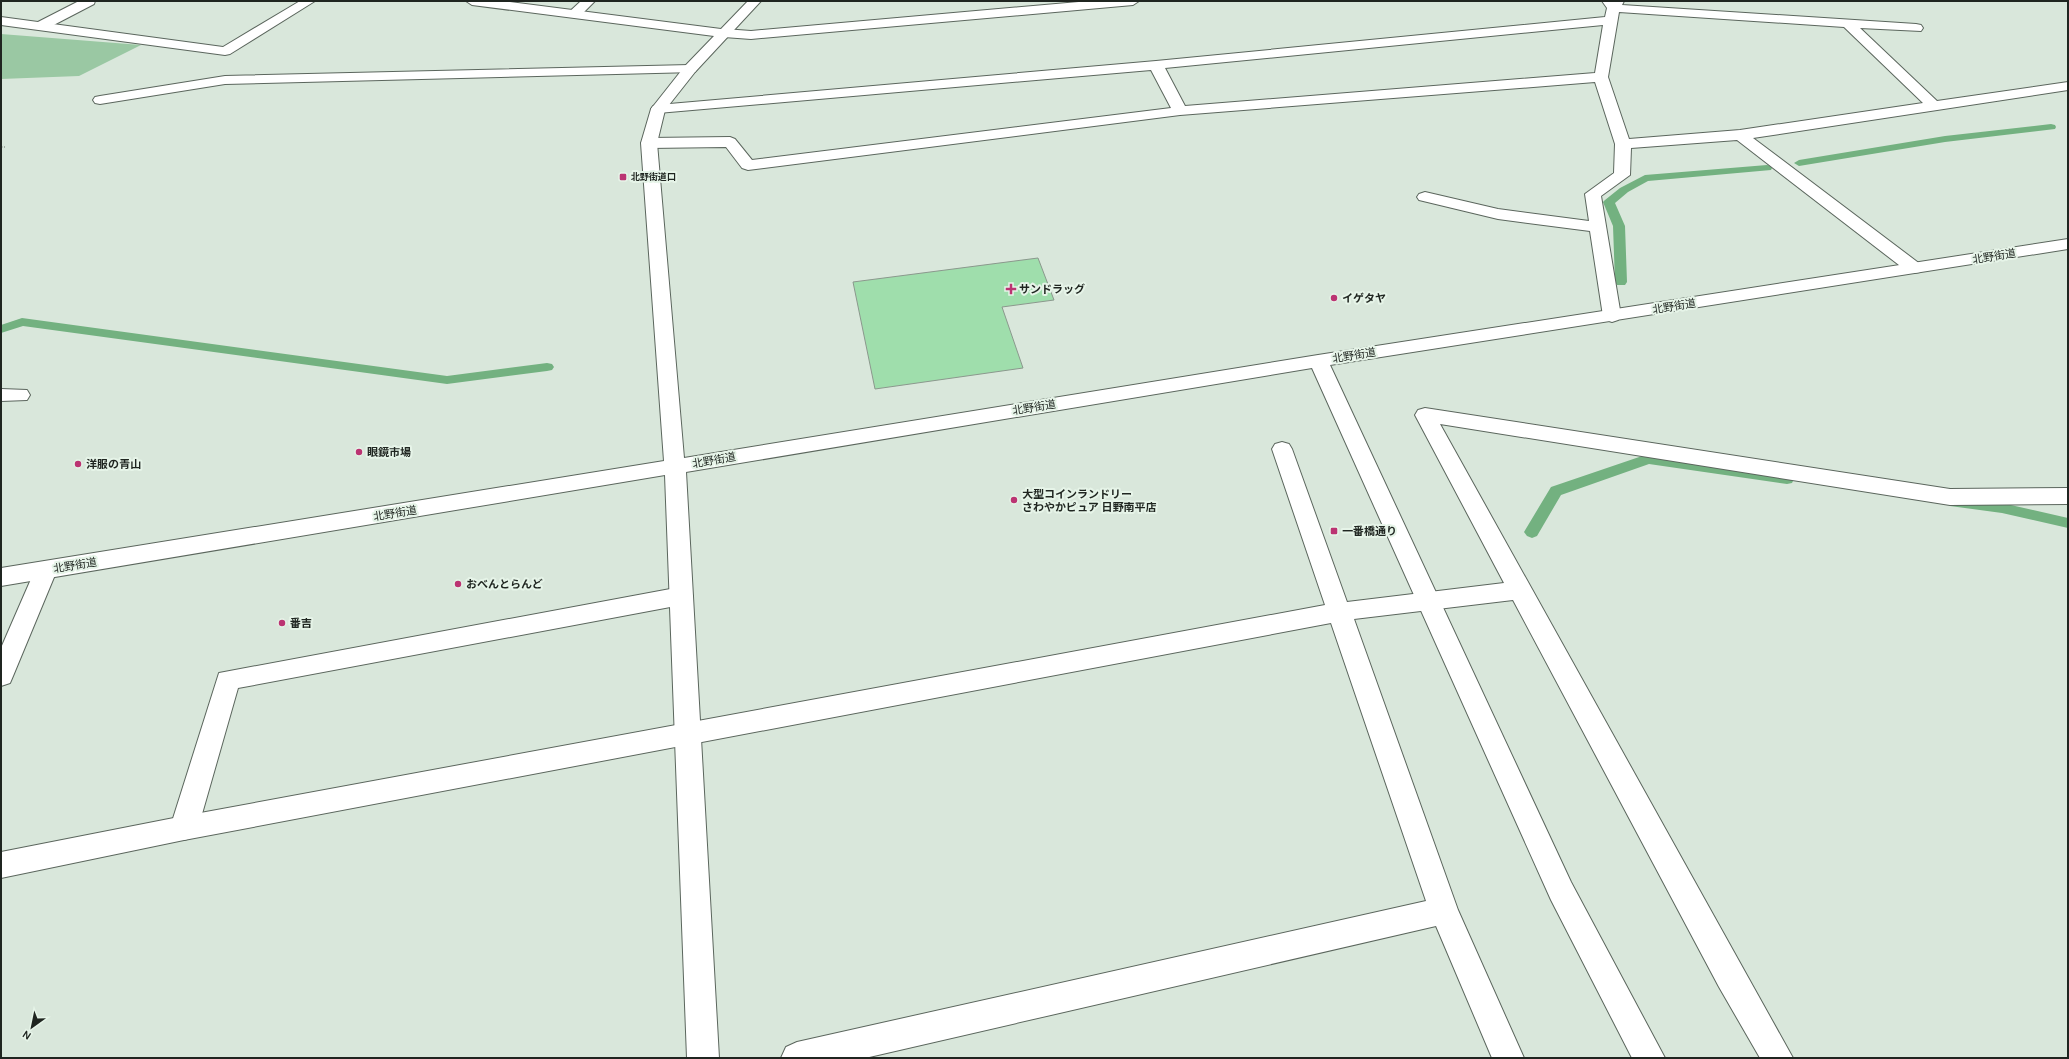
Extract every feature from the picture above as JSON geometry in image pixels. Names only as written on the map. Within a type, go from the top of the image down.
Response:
[{"type":"street","points":[[41,26],[89,1]]},
{"type":"street","points":[[1,21],[225,51],[309,1]]},
{"type":"street","points":[[472,1],[724,33],[751,35],[1007,6],[1133,1]]},
{"type":"street","points":[[574,14],[589,1]]},
{"type":"street","points":[[704,1058],[675,467],[649,143],[658,109],[690,68],[755,1]]},
{"type":"street","points":[[1612,316],[1593,194],[1622,176],[1624,144],[1601,77],[1613,8]]},
{"type":"street","points":[[658,109],[1156,64],[1613,8],[1846,22],[1916,28]]},
{"type":"street","points":[[1846,22],[1934,106]]},
{"type":"street","points":[[1156,64],[1180,111]]},
{"type":"street","points":[[100,100],[225,80],[690,68]]},
{"type":"street","points":[[649,143],[730,142],[748,165],[1180,111],[1601,77]]},
{"type":"street","points":[[1624,144],[1740,135],[2068,86]]},
{"type":"street","points":[[1740,135],[1914,268]]},
{"type":"street","points":[[1425,197],[1498,214],[1598,227]]},
{"type":"street","name":"北野街道","points":[[1,577],[1318,361],[2068,244]]},
{"type":"street","points":[[1318,361],[1427,602],[1561,891],[1649,1058]]},
{"type":"street","points":[[1777,1058],[1726,970],[1425,415],[1950,497],[2068,496]]},
{"type":"street","points":[[1282,448],[1444,911],[1508,1058]]},
{"type":"street","points":[[1,676],[46,570]]},
{"type":"street","points":[[1,865],[184,828],[1339,612],[1519,590]]},
{"type":"street","points":[[184,828],[228,680],[681,596]]},
{"type":"street","points":[[797,1058],[1444,911]]},
{"type":"green space","points":[[1,34],[141,45],[79,76],[1,79]]},
{"type":"building","points":[[1038,258],[1054,300],[1002,307],[1023,368],[875,389],[853,282]]},
{"type":"waterway","points":[[1799,163],[1945,139],[2051,127]]},
{"type":"waterway","points":[[1621,282],[1619,226],[1609,202],[1624,190],[1645,178],[1767,168]]},
{"type":"waterway","points":[[1,329],[22,322],[447,380],[547,367]]},
{"type":"waterway","points":[[1532,532],[1556,491],[1648,459],[1787,479]]},
{"type":"waterway","points":[[1955,502],[2002,508],[2068,523]]},
{"type":"place","name":"北野街道口","points":[[623,177]]},
{"type":"place","name":"サンドラッグ","points":[[1011,289]]},
{"type":"place","name":"イゲタヤ","points":[[1334,298]]},
{"type":"place","name":"眼鏡市場","points":[[359,452]]},
{"type":"place","name":"洋服の青山","points":[[78,464]]},
{"type":"place","name":"大型コインランドリー さわやかピュア 日野南平店","points":[[1014,500]]},
{"type":"place","name":"一番橋通り","points":[[1334,531]]},
{"type":"place","name":"おべんとらんど","points":[[458,584]]},
{"type":"place","name":"番吉","points":[[282,623]]}]
